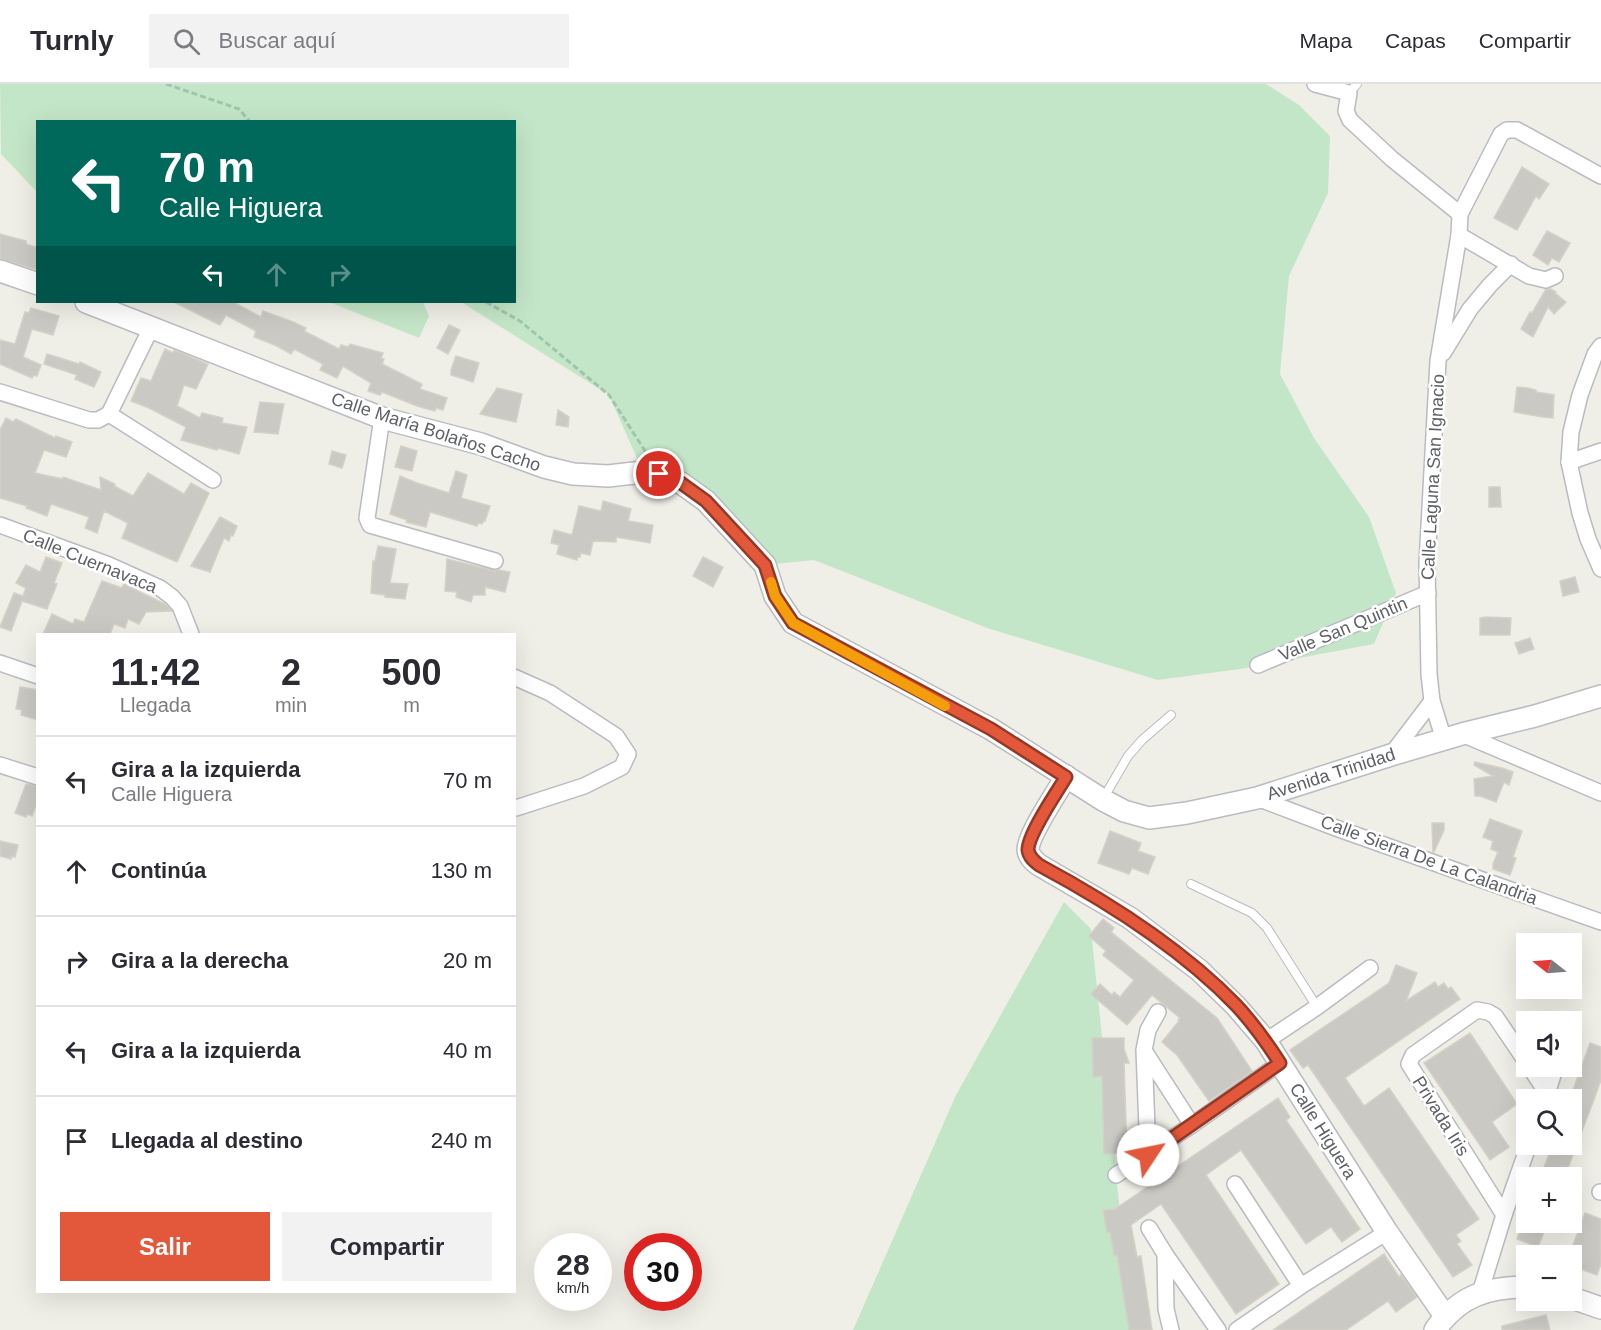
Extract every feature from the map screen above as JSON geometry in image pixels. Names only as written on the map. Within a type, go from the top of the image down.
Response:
[{"type":"street","points":[[1315,84],[1353,89],[1346,111],[1350,120],[1392,159],[1461,214],[1501,134],[1507,130],[1517,130],[1601,176]]},
{"type":"street","name":"Calle Laguna San Ignacio","points":[[1453,737],[1432,701],[1429,674],[1427,563],[1438,361],[1461,214]]},
{"type":"street","points":[[1459,235],[1529,276],[1546,280],[1555,276]]},
{"type":"street","points":[[1438,361],[1470,309],[1511,264]]},
{"type":"street","points":[[0,271],[36,283]]},
{"type":"street","name":"Calle María Bolaños Cacho","points":[[89,303],[382,418],[481,444],[544,467],[573,474],[608,476],[643,472],[659,474]]},
{"type":"street","points":[[0,392],[89,420],[98,420],[110,414],[152,326]]},
{"type":"street","points":[[1601,346],[1595,354],[1580,395],[1571,432],[1569,462],[1588,540],[1601,569]]},
{"type":"street","points":[[110,414],[213,480]]},
{"type":"street","points":[[382,418],[367,518],[370,525],[495,561]]},
{"type":"street","points":[[1569,462],[1601,451]]},
{"type":"street","name":"Avenida Trinidad","points":[[659,474],[681,483],[706,501],[765,565],[775,596],[793,623],[991,729],[1103,800],[1124,811],[1149,818],[1187,813],[1257,798],[1391,755],[1601,696]]},
{"type":"street","name":"Calle Cuernavaca","points":[[0,525],[109,565],[159,588],[180,606],[191,633]]},
{"type":"street","name":"Valle San Quintin","points":[[1258,665],[1428,593]]},
{"type":"street","points":[[0,663],[36,675]]},
{"type":"street","points":[[516,678],[550,693],[616,736],[628,754],[622,767],[584,786],[516,808]]},
{"type":"street","points":[[1391,755],[1432,701]]},
{"type":"street","points":[[1453,737],[1601,793]]},
{"type":"street","points":[[0,765],[36,776]]},
{"type":"street","name":"Calle Higuera","points":[[1066,777],[1033,834],[1028,849],[1031,859],[1130,918],[1199,970],[1236,1006],[1266,1041],[1387,1232],[1440,1323]]},
{"type":"street","name":"Calle Sierra De La Calandria","points":[[1257,798],[1601,922]]},
{"type":"street","points":[[1266,1041],[1370,968]]},
{"type":"street","name":"Privada Iris","points":[[1504,1215],[1409,1064],[1413,1055],[1477,1010],[1496,1016],[1516,1047]]},
{"type":"street","points":[[1148,1155],[1144,1050],[1148,1030],[1158,1012]]},
{"type":"street","points":[[1144,1050],[1192,1125]]},
{"type":"street","points":[[1116,1175],[1280,1063]]},
{"type":"street","points":[[1480,1293],[1525,1155]]},
{"type":"street","points":[[1235,1184],[1301,1286]]},
{"type":"street","points":[[1149,1228],[1218,1330]]},
{"type":"street","points":[[1237,1330],[1301,1286],[1387,1232]]},
{"type":"street","points":[[1165,1254],[1166,1309],[1171,1330]]},
{"type":"street","points":[[1440,1323],[1467,1299],[1480,1293],[1505,1287],[1516,1287]]},
{"type":"street","points":[[1582,1301],[1601,1308]]},
{"type":"lane","points":[[1103,800],[1128,756],[1171,714]]},
{"type":"lane","points":[[1191,884],[1252,913],[1267,928],[1317,1006]]},
{"type":"path","points":[[166,84],[239,110],[248,120]]},
{"type":"path","points":[[488,303],[520,321],[609,394],[659,474]]},
{"type":"green space","points":[[0,84],[1266,84],[1299,105],[1330,136],[1328,193],[1289,276],[1280,374],[1314,438],[1369,517],[1396,593],[1374,644],[1240,669],[1158,680],[987,628],[814,560],[765,565],[706,501],[643,472],[609,395],[463,303],[516,303],[516,120],[36,120],[36,191],[1,154]]},
{"type":"green space","points":[[332,303],[423,303],[429,316],[419,338]]},
{"type":"green space","points":[[1064,902],[1091,929],[1132,1330],[853,1330],[956,1095]]},
{"type":"building","points":[[1522,167],[1549,184],[1539,199],[1536,196],[1517,230],[1494,218]]},
{"type":"building","points":[[1547,231],[1570,243],[1559,262],[1552,258],[1548,265],[1533,255]]},
{"type":"building","points":[[0,234],[26,241],[26,244],[36,247],[36,269],[0,259]]},
{"type":"building","points":[[1546,289],[1556,292],[1566,302],[1554,314],[1548,307],[1533,337],[1521,329]]},
{"type":"building","points":[[176,303],[235,303],[261,317],[263,311],[293,322],[306,328],[304,331],[339,349],[341,345],[348,347],[350,344],[383,353],[382,364],[422,384],[420,389],[447,398],[443,410],[436,408],[435,411],[382,392],[380,395],[368,391],[371,383],[343,366],[337,378],[320,370],[323,364],[294,349],[291,354],[254,337],[256,331],[226,315],[220,325]]},
{"type":"building","points":[[31,308],[59,316],[53,335],[32,329],[23,357],[41,365],[37,376],[34,375],[32,378],[0,364],[0,340],[15,344],[25,312],[29,313]]},
{"type":"building","points":[[449,325],[460,330],[448,354],[437,348]]},
{"type":"building","points":[[165,349],[173,353],[174,350],[208,364],[196,389],[184,385],[177,406],[200,418],[202,413],[223,418],[222,423],[247,427],[239,454],[181,440],[186,427],[131,401],[141,378],[151,381]]},
{"type":"building","points":[[47,354],[79,364],[80,362],[101,372],[94,387],[75,379],[77,375],[44,364]]},
{"type":"building","points":[[456,356],[479,363],[473,382],[451,375]]},
{"type":"building","points":[[1517,387],[1554,395],[1553,418],[1514,412]]},
{"type":"building","points":[[497,388],[522,394],[516,422],[480,414]]},
{"type":"building","points":[[260,402],[284,404],[278,434],[254,432]]},
{"type":"building","points":[[558,410],[569,417],[568,427],[556,425]]},
{"type":"building","points":[[6,418],[13,422],[16,419],[55,438],[56,436],[72,442],[66,457],[44,450],[35,473],[63,479],[63,477],[101,490],[100,477],[133,496],[148,473],[184,494],[191,483],[209,493],[177,562],[122,538],[128,523],[104,511],[97,533],[85,528],[89,517],[51,504],[47,516],[26,508],[27,506],[0,498],[0,430]]},
{"type":"building","points":[[401,446],[417,451],[412,471],[395,467]]},
{"type":"building","points":[[332,451],[346,455],[342,468],[329,464]]},
{"type":"building","points":[[456,471],[467,475],[461,498],[490,506],[482,524],[478,523],[477,526],[430,512],[426,527],[406,522],[407,520],[390,514],[400,476],[449,493]]},
{"type":"building","points":[[1489,487],[1500,487],[1501,507],[1489,507]]},
{"type":"building","points":[[603,501],[631,509],[628,521],[653,525],[650,543],[616,537],[616,542],[593,541],[590,555],[581,553],[577,560],[557,554],[559,545],[551,543],[554,530],[572,535],[579,506],[601,511]]},
{"type":"building","points":[[220,517],[237,526],[233,536],[231,535],[229,541],[224,538],[210,572],[191,566]]},
{"type":"building","points":[[378,546],[396,549],[390,583],[408,584],[405,599],[371,593],[373,561],[375,561]]},
{"type":"building","points":[[46,557],[62,563],[47,609],[22,601],[11,631],[0,627],[14,593],[23,596],[26,588],[16,583],[26,565],[40,572]]},
{"type":"building","points":[[703,557],[723,567],[713,587],[693,576]]},
{"type":"building","points":[[447,559],[510,572],[505,592],[485,587],[485,595],[473,595],[471,602],[456,597],[457,592],[445,591]]},
{"type":"building","points":[[1575,577],[1579,592],[1563,596],[1560,581]]},
{"type":"building","points":[[102,581],[122,588],[124,584],[165,604],[172,611],[146,612],[139,624],[128,619],[125,628],[114,624],[110,633],[43,633],[52,614],[73,624],[75,619],[84,622]]},
{"type":"building","points":[[1480,618],[1511,618],[1510,635],[1480,635]]},
{"type":"building","points":[[1530,638],[1534,649],[1519,654],[1515,643]]},
{"type":"building","points":[[20,687],[36,690],[35,719],[21,715],[22,710],[16,709]]},
{"type":"building","points":[[1475,762],[1513,772],[1509,785],[1504,782],[1496,802],[1475,796],[1474,779],[1493,776],[1474,765]]},
{"type":"building","points":[[26,784],[36,786],[36,805],[32,816],[27,814],[26,817],[15,813]]},
{"type":"building","points":[[1490,819],[1522,831],[1513,857],[1516,858],[1510,875],[1493,869],[1498,852],[1491,849],[1493,841],[1483,837]]},
{"type":"building","points":[[1432,823],[1444,823],[1444,830],[1434,852],[1433,852]]},
{"type":"building","points":[[1110,831],[1141,843],[1138,851],[1155,857],[1148,874],[1132,868],[1129,874],[1098,863]]},
{"type":"building","points":[[0,841],[18,845],[15,857],[12,856],[11,859],[0,856]]},
{"type":"building","points":[[1103,919],[1114,928],[1111,932],[1217,1018],[1252,1071],[1209,1101],[1177,1055],[1162,1042],[1180,1018],[1152,995],[1127,1025],[1091,994],[1100,984],[1112,995],[1114,992],[1120,997],[1134,980],[1103,955],[1106,951],[1089,936]]},
{"type":"building","points":[[1396,965],[1417,973],[1406,1001],[1435,982],[1438,987],[1444,983],[1448,989],[1451,987],[1460,999],[1345,1078],[1364,1106],[1389,1088],[1479,1219],[1456,1235],[1461,1241],[1457,1244],[1472,1265],[1453,1277],[1308,1065],[1303,1068],[1290,1050],[1389,983]]},
{"type":"building","points":[[1470,1033],[1516,1102],[1492,1122],[1509,1147],[1490,1160],[1424,1063]]},
{"type":"building","points":[[1092,1038],[1124,1038],[1124,1049],[1129,1063],[1124,1063],[1127,1153],[1104,1154],[1102,1076],[1093,1077]]},
{"type":"building","points":[[1590,1043],[1601,1047],[1601,1080],[1582,1131],[1582,1089],[1573,1089],[1578,1077],[1582,1077],[1582,1065]]},
{"type":"building","points":[[1278,1098],[1290,1117],[1286,1120],[1360,1229],[1342,1242],[1331,1227],[1306,1244],[1241,1150],[1206,1175],[1279,1284],[1236,1314],[1161,1204],[1131,1225],[1137,1257],[1141,1256],[1152,1330],[1129,1330],[1117,1255],[1114,1256],[1103,1210],[1115,1209]]},
{"type":"building","points":[[1549,1155],[1573,1155],[1568,1167],[1544,1167]]},
{"type":"building","points":[[1585,1213],[1601,1219],[1601,1264],[1597,1275],[1582,1270],[1582,1245],[1573,1245],[1578,1233],[1582,1233]]},
{"type":"building","points":[[1519,1233],[1544,1233],[1539,1245],[1517,1239]]},
{"type":"building","points":[[1384,1254],[1399,1277],[1401,1275],[1417,1297],[1396,1312],[1388,1301],[1346,1330],[1273,1330]]},
{"type":"building","points":[[1546,1315],[1550,1330],[1502,1330],[1502,1326]]},
{"type":"slow traffic","points":[[771,582],[775,596],[793,623],[945,706]]},
{"type":"route","points":[[659,474],[681,483],[706,501],[765,565],[775,596],[793,623],[991,729],[1066,777],[1033,834],[1028,849],[1031,859],[1130,918],[1199,970],[1236,1006],[1266,1041],[1280,1063],[1148,1155]]}]
